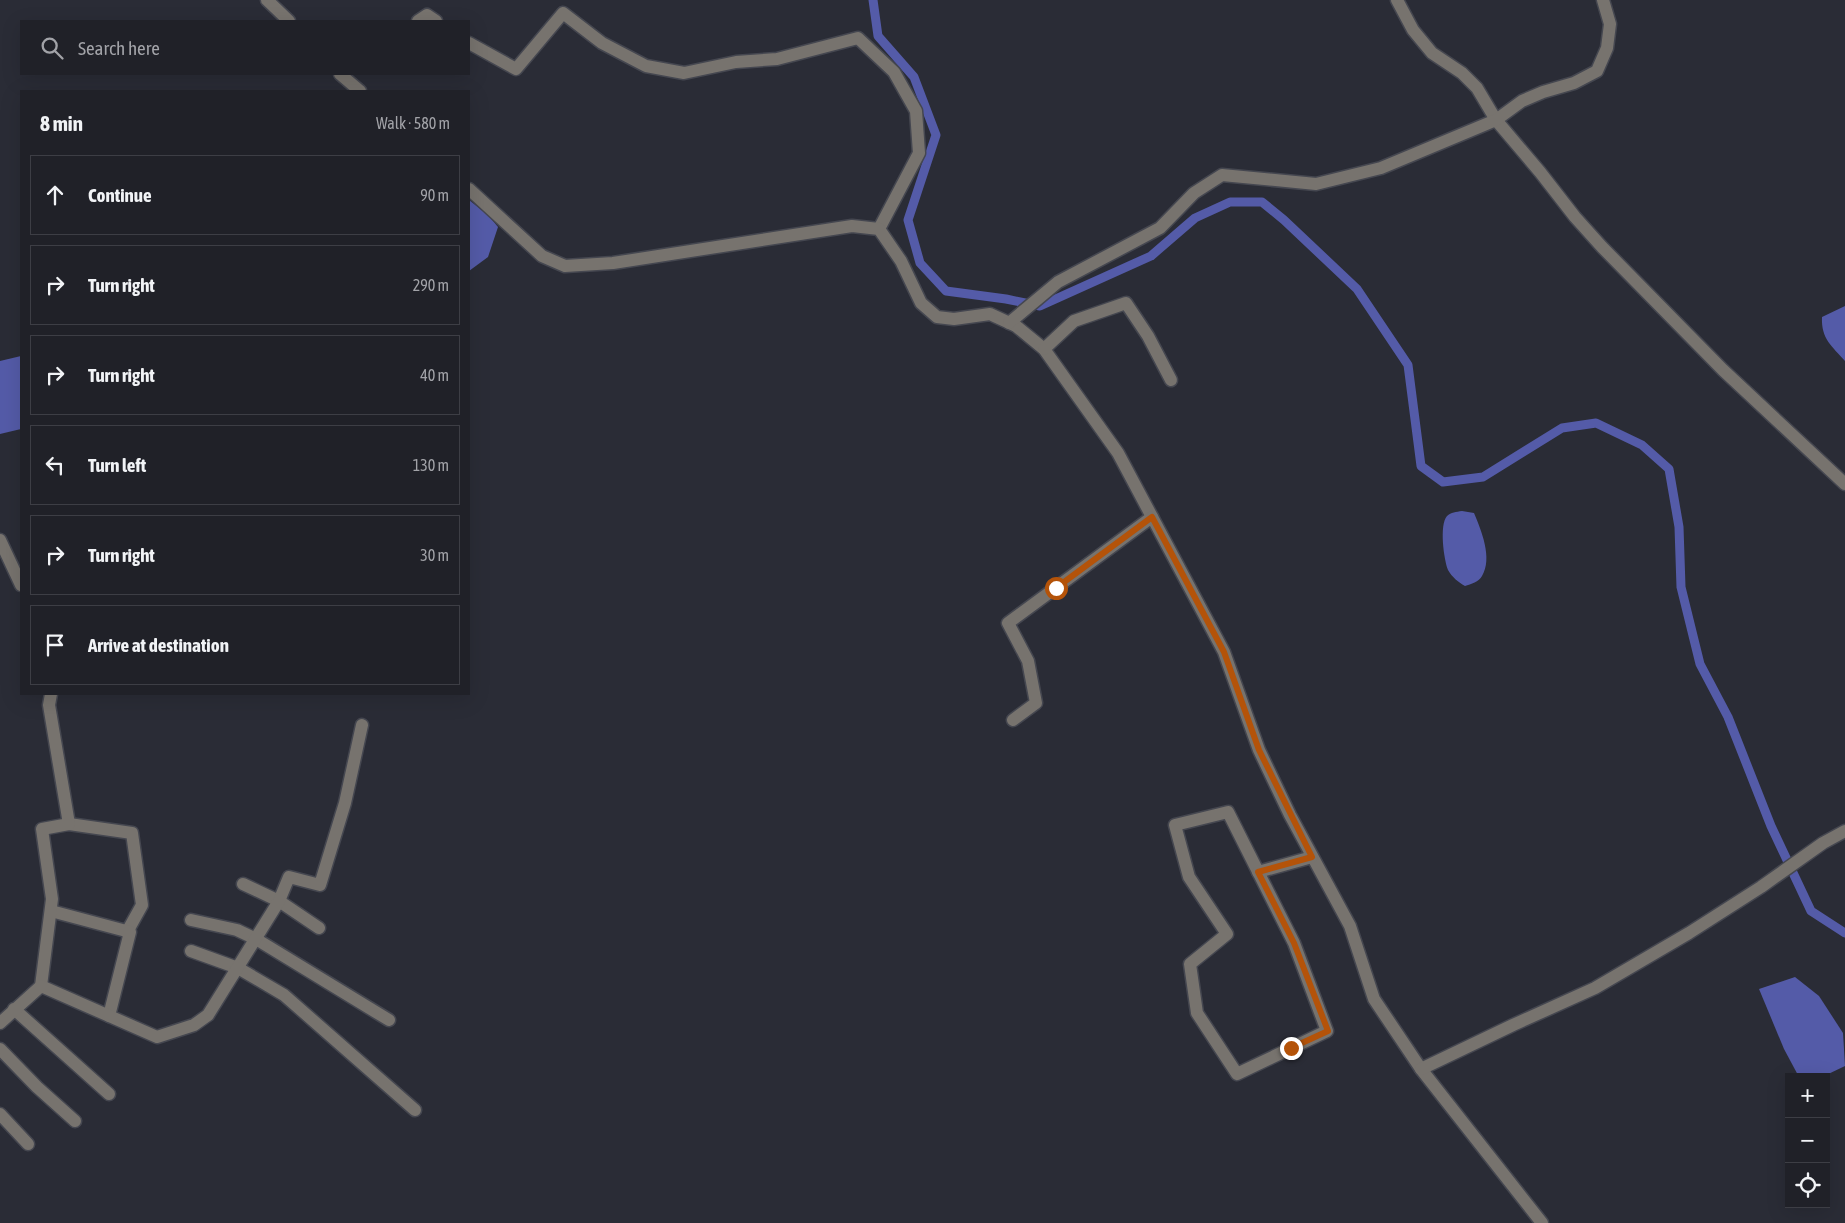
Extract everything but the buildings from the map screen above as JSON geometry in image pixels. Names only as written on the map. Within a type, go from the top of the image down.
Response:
[{"type":"street","points":[[267,0],[288,20]]},
{"type":"street","points":[[1397,0],[1413,30],[1432,53],[1462,73],[1477,88],[1496,120],[1540,172],[1574,217],[1723,370],[1845,484]]},
{"type":"street","points":[[1012,321],[1058,282],[1160,228],[1194,193],[1222,175],[1316,184],[1381,168],[1496,120],[1522,101],[1543,92],[1574,83],[1597,70],[1607,48],[1610,24],[1603,0]]},
{"type":"street","points":[[470,44],[516,69],[563,12],[602,43],[646,66],[684,73],[736,62],[777,59],[858,38],[894,72],[916,111],[919,153],[879,229]]},
{"type":"street","points":[[420,20],[427,15],[434,20]]},
{"type":"street","points":[[342,75],[359,90]]},
{"type":"street","points":[[470,189],[542,256],[565,266],[613,263],[852,226],[879,229],[901,261],[921,303],[937,317],[954,319],[990,314],[1012,321],[1044,349],[1118,453],[1224,652],[1259,750],[1312,857],[1350,926],[1374,999],[1422,1070],[1542,1223]]},
{"type":"street","points":[[1044,349],[1074,321],[1126,302],[1148,336],[1171,380]]},
{"type":"street","points":[[1013,720],[1036,703],[1028,660],[1008,623],[1152,517]]},
{"type":"street","points":[[0,540],[20,583]]},
{"type":"street","points":[[51,695],[49,705],[69,824]]},
{"type":"street","points":[[41,986],[157,1037],[194,1025],[208,1015],[279,902],[290,877],[320,884],[345,803],[362,725]]},
{"type":"street","points":[[1228,812],[1258,872],[1294,943],[1328,1031],[1237,1074],[1197,1013],[1190,964],[1227,934],[1189,877],[1175,825],[1228,812]]},
{"type":"street","points":[[0,1023],[41,986],[52,899],[42,829],[69,824],[132,833],[142,905],[126,932]]},
{"type":"street","points":[[1422,1070],[1513,1025],[1595,988],[1689,933],[1845,831]]},
{"type":"street","points":[[1258,872],[1312,857]]},
{"type":"street","points":[[243,884],[279,902],[320,928]]},
{"type":"street","points":[[51,911],[130,932],[109,1016]]},
{"type":"street","points":[[190,920],[237,930],[256,939],[389,1020]]},
{"type":"street","points":[[191,950],[238,968],[284,994],[415,1110]]},
{"type":"street","points":[[14,1009],[110,1094]]},
{"type":"street","points":[[0,1049],[37,1087],[75,1121]]},
{"type":"street","points":[[0,1114],[28,1144]]},
{"type":"water","points":[[470,201],[488,215],[498,227],[488,257],[470,270]]},
{"type":"water","points":[[1845,306],[1845,361],[1825,337],[1822,317]]},
{"type":"water","points":[[20,356],[20,429],[0,434],[0,361]]},
{"type":"water","points":[[1462,511],[1474,513],[1483,536],[1486,553],[1485,569],[1481,578],[1465,586],[1455,579],[1448,570],[1443,543],[1443,527],[1447,516]]},
{"type":"water","points":[[1795,977],[1819,996],[1843,1033],[1845,1066],[1830,1073],[1797,1073],[1784,1049],[1759,989]]},
{"type":"waterway","points":[[873,0],[878,36],[914,77],[936,135],[908,220],[920,263],[946,291],[1006,299],[1040,306],[1151,256],[1195,218],[1230,202],[1262,202],[1284,220],[1357,289],[1408,365],[1421,466],[1443,482],[1483,477],[1562,428],[1596,423],[1642,445],[1669,469],[1679,527],[1681,587],[1700,664],[1728,717],[1771,826],[1811,911],[1845,933]]},
{"type":"route","points":[[1056,588],[1152,517],[1224,652],[1259,750],[1312,857],[1258,872],[1294,943],[1328,1031],[1291,1048]]}]
